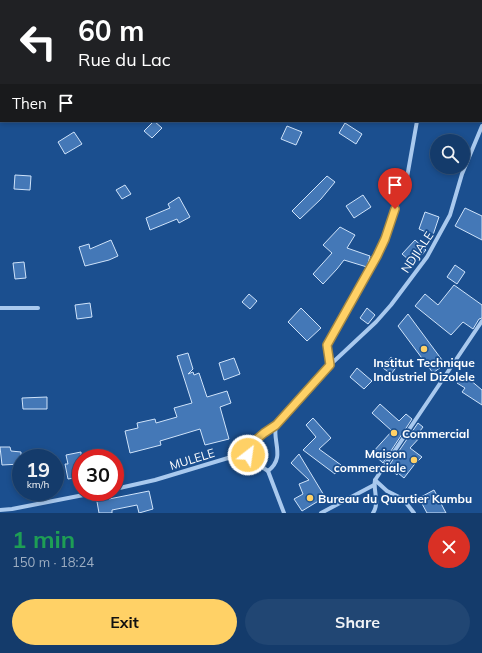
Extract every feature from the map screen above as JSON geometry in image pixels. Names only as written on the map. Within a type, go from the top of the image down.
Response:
[{"type":"street","points":[[284,513],[268,471],[256,463],[248,455],[251,444],[276,425],[330,365],[327,345],[385,239],[395,209],[406,184],[417,122]]},
{"type":"street","name":"NDJIALE","points":[[330,365],[376,322],[391,305],[427,257],[450,216],[462,174],[482,126]]},
{"type":"street","points":[[0,308],[38,308]]},
{"type":"street","points":[[321,513],[374,482],[482,321]]},
{"type":"street","points":[[268,471],[277,461],[276,425]]},
{"type":"street","name":"MULELE","points":[[124,487],[155,480],[238,455],[248,455]]},
{"type":"street","points":[[373,513],[377,507],[374,482]]},
{"type":"street","points":[[374,482],[402,499],[414,513]]},
{"type":"street","points":[[0,510],[72,497]]},
{"type":"building","points":[[153,122],[162,128],[152,138],[144,131]]},
{"type":"building","points":[[345,123],[362,134],[356,144],[339,133]]},
{"type":"building","points":[[287,126],[302,132],[296,145],[281,139]]},
{"type":"building","points":[[74,132],[82,144],[65,154],[58,142]]},
{"type":"building","points":[[15,175],[31,176],[30,190],[14,189]]},
{"type":"building","points":[[327,176],[335,182],[321,199],[300,219],[292,211]]},
{"type":"building","points":[[125,185],[131,194],[122,199],[116,190]]},
{"type":"building","points":[[363,195],[371,207],[354,218],[346,206]]},
{"type":"building","points":[[179,197],[190,217],[179,223],[177,219],[150,230],[146,218],[170,208],[168,204]]},
{"type":"building","points":[[465,208],[482,216],[482,240],[455,226]]},
{"type":"building","points":[[425,212],[439,217],[433,235],[419,229]]},
{"type":"building","points":[[340,227],[355,235],[347,248],[370,256],[367,267],[344,260],[323,284],[313,274],[332,253],[323,245]]},
{"type":"building","points":[[111,240],[118,256],[109,260],[85,266],[79,247],[89,244],[90,249]]},
{"type":"building","points":[[415,240],[426,250],[414,264],[402,254]]},
{"type":"building","points":[[24,262],[26,278],[15,279],[13,263]]},
{"type":"building","points":[[455,265],[465,272],[457,284],[447,277]]},
{"type":"building","points":[[454,285],[482,305],[482,318],[479,319],[473,329],[463,322],[451,335],[415,306],[425,294],[438,305]]},
{"type":"building","points":[[249,294],[257,301],[250,309],[242,302]]},
{"type":"building","points":[[90,303],[92,317],[77,319],[75,305]]},
{"type":"building","points":[[301,308],[321,328],[307,341],[288,322]]},
{"type":"building","points":[[367,308],[375,315],[368,324],[360,318]]},
{"type":"building","name":"Institut Technique Industriel Dizolele","points":[[408,314],[445,364],[433,373],[398,326]]},
{"type":"building","points":[[188,353],[193,369],[188,374],[193,372],[194,375],[199,373],[207,397],[227,391],[231,403],[220,407],[229,439],[205,445],[200,429],[160,441],[161,445],[130,453],[125,431],[138,428],[137,423],[155,419],[156,423],[177,417],[174,408],[192,403],[177,356]]},
{"type":"building","points":[[391,357],[399,364],[391,374],[383,368]]},
{"type":"building","points":[[234,358],[240,374],[224,380],[219,363]]},
{"type":"building","points":[[357,368],[372,381],[364,389],[350,377]]},
{"type":"building","points":[[463,374],[482,390],[482,405],[462,392],[465,388],[457,383]]},
{"type":"building","points":[[47,397],[47,409],[23,409],[22,398]]},
{"type":"building","points":[[380,404],[399,421],[406,414],[412,419],[383,463],[372,453],[392,431],[372,413]]},
{"type":"building","points":[[313,418],[331,438],[319,449],[341,465],[335,474],[303,450],[316,437],[306,425]]},
{"type":"building","points":[[418,423],[423,427],[420,431],[423,434],[410,448],[422,457],[404,478],[398,473],[397,475],[388,467]]},
{"type":"building","points":[[0,447],[10,447],[12,451],[12,464],[2,465]]},
{"type":"building","points":[[72,454],[72,478],[68,479],[65,464],[68,464],[66,455]]},
{"type":"building","points":[[299,454],[325,497],[302,511],[294,499],[303,494],[299,484],[309,480],[291,463]]},
{"type":"building","points":[[434,490],[446,513],[427,513],[419,498]]},
{"type":"building","points":[[149,491],[153,509],[139,513],[137,505],[112,510],[112,513],[99,513],[97,501],[124,501],[124,496]]},
{"type":"place","name":"Institut Technique Industriel Dizolele","points":[[424,349]]},
{"type":"place","name":"Commercial","points":[[394,433]]},
{"type":"place","name":"Maison commerciale","points":[[414,460]]},
{"type":"place","name":"Bureau du Quartier Kumbu","points":[[310,498]]},
{"type":"route","points":[[248,455],[251,444],[276,425],[330,365],[327,345],[377,256],[385,239],[395,209]]}]
